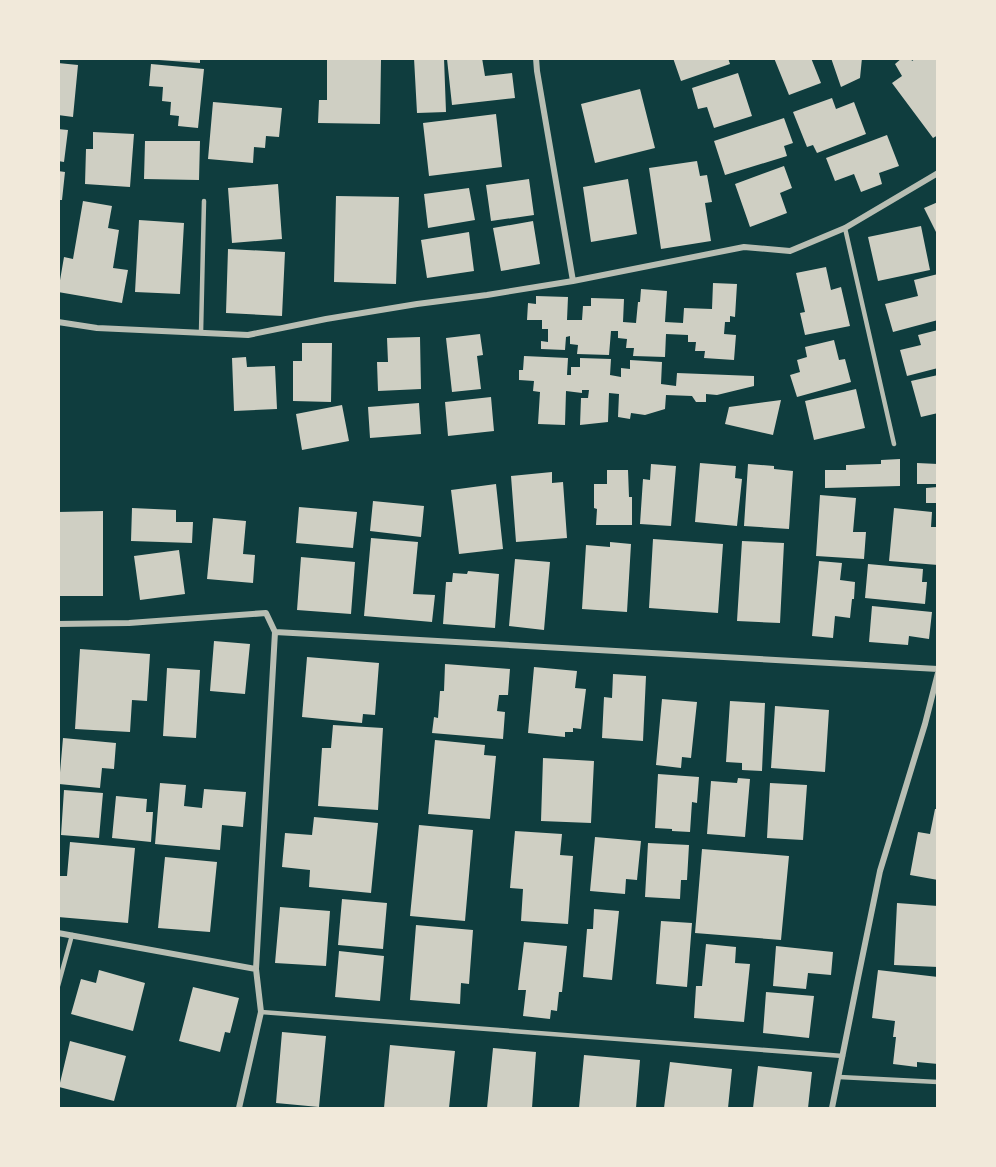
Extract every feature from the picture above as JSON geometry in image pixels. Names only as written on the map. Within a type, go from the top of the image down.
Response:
[{"type":"street","points":[[536,58],[573,281]]},
{"type":"street","points":[[58,322],[97,328],[248,335],[326,319],[573,281],[744,247],[790,251],[845,228],[938,173]]},
{"type":"street","points":[[58,624],[129,623],[266,613],[275,632],[256,969],[261,1012],[239,1108]]},
{"type":"street","points":[[275,632],[938,671],[925,724],[880,871],[832,1108]]},
{"type":"street","points":[[58,933],[256,969]]},
{"type":"lane","points":[[201,333],[204,201]]},
{"type":"lane","points":[[845,228],[894,444]]},
{"type":"lane","points":[[58,986],[72,935]]},
{"type":"lane","points":[[261,1012],[843,1056]]},
{"type":"lane","points":[[838,1077],[938,1082]]},
{"type":"building","points":[[159,58],[200,58],[200,63],[159,60]]},
{"type":"building","points":[[414,58],[444,58],[446,112],[417,113]]},
{"type":"building","points":[[482,58],[485,76],[512,73],[515,98],[452,105],[447,59]]},
{"type":"building","points":[[673,58],[728,58],[730,64],[681,81]]},
{"type":"building","points":[[774,58],[811,58],[821,83],[789,95]]},
{"type":"building","points":[[831,58],[862,58],[860,78],[841,87]]},
{"type":"building","points":[[902,58],[911,58],[912,61],[916,58],[938,58],[938,135],[933,138],[892,83],[902,76],[895,64]]},
{"type":"building","points":[[327,60],[381,60],[380,124],[318,123],[319,100],[327,100]]},
{"type":"building","points":[[58,63],[78,65],[73,117],[58,115]]},
{"type":"building","points":[[151,64],[204,69],[198,128],[178,126],[179,116],[170,115],[171,102],[162,101],[163,87],[149,86]]},
{"type":"building","points":[[738,73],[752,116],[714,128],[707,107],[698,109],[692,88]]},
{"type":"building","points":[[640,89],[655,148],[595,163],[581,104]]},
{"type":"building","points":[[832,98],[836,109],[854,102],[866,134],[817,153],[813,145],[807,147],[793,112]]},
{"type":"building","points":[[213,102],[282,108],[279,137],[266,136],[265,148],[254,147],[253,163],[208,159]]},
{"type":"building","points":[[496,114],[502,167],[429,176],[423,123]]},
{"type":"building","points":[[784,118],[793,143],[784,146],[787,156],[725,175],[714,141]]},
{"type":"building","points":[[58,129],[68,130],[64,162],[58,161]]},
{"type":"building","points":[[93,132],[134,134],[130,187],[85,184],[86,149],[93,149]]},
{"type":"building","points":[[887,135],[899,166],[879,173],[882,184],[861,192],[854,174],[835,181],[826,158]]},
{"type":"building","points":[[145,141],[200,141],[199,180],[144,179]]},
{"type":"building","points":[[697,161],[700,176],[707,175],[712,202],[705,203],[711,241],[661,249],[649,168]]},
{"type":"building","points":[[784,166],[792,188],[780,193],[787,213],[750,227],[735,184]]},
{"type":"building","points":[[58,171],[65,172],[62,200],[58,200]]},
{"type":"building","points":[[529,179],[534,215],[491,221],[486,185]]},
{"type":"building","points":[[628,179],[637,234],[591,242],[583,187]]},
{"type":"building","points":[[278,184],[282,239],[232,243],[228,188]]},
{"type":"building","points":[[469,188],[475,220],[428,228],[424,194]]},
{"type":"building","points":[[336,196],[399,197],[396,284],[334,282]]},
{"type":"building","points":[[83,201],[112,206],[108,228],[119,230],[113,268],[128,270],[122,303],[58,292],[64,257],[73,259]]},
{"type":"building","points":[[938,202],[938,236],[924,208]]},
{"type":"building","points":[[139,220],[184,223],[180,294],[135,292]]},
{"type":"building","points":[[533,221],[540,264],[501,271],[493,228]]},
{"type":"building","points":[[921,226],[930,270],[878,281],[868,237]]},
{"type":"building","points":[[469,232],[474,271],[427,278],[421,240]]},
{"type":"building","points":[[228,249],[285,252],[282,316],[226,313]]},
{"type":"building","points":[[826,267],[831,290],[841,287],[850,326],[805,335],[800,313],[805,312],[796,273]]},
{"type":"building","points":[[938,274],[938,320],[893,332],[885,304],[918,296],[914,280]]},
{"type":"building","points":[[713,283],[737,284],[735,317],[730,316],[730,322],[725,322],[724,334],[736,335],[734,360],[704,358],[705,351],[695,351],[696,342],[688,342],[688,335],[666,334],[665,357],[633,356],[634,348],[626,348],[627,339],[618,338],[618,331],[611,331],[609,355],[577,354],[578,345],[570,344],[570,336],[566,337],[565,350],[541,349],[541,341],[548,342],[548,329],[542,329],[542,320],[527,320],[528,303],[536,304],[536,296],[568,297],[567,320],[582,320],[583,306],[591,306],[591,298],[624,299],[623,322],[636,323],[641,289],[667,291],[665,322],[683,323],[684,308],[712,309]]},
{"type":"building","points":[[938,330],[938,368],[907,376],[900,350],[921,345],[918,335]]},
{"type":"building","points":[[480,334],[483,355],[477,356],[481,389],[452,392],[446,338]]},
{"type":"building","points":[[420,337],[421,389],[378,391],[377,362],[388,362],[387,338]]},
{"type":"building","points":[[834,340],[839,360],[845,359],[851,382],[797,397],[790,375],[800,372],[797,360],[807,357],[805,347]]},
{"type":"building","points":[[302,343],[332,343],[331,402],[293,401],[293,361],[302,361]]},
{"type":"building","points":[[524,356],[568,358],[567,375],[571,375],[571,367],[580,367],[580,358],[611,359],[610,375],[621,377],[621,368],[630,369],[630,360],[662,362],[661,384],[676,386],[677,373],[754,376],[754,386],[717,395],[706,394],[706,402],[696,402],[692,396],[666,395],[665,409],[645,415],[631,413],[630,419],[618,417],[619,394],[609,393],[608,422],[580,425],[581,398],[588,398],[589,390],[582,390],[582,393],[566,391],[565,425],[538,424],[540,392],[533,391],[534,381],[519,380],[519,370],[523,370]]},
{"type":"building","points":[[246,357],[247,367],[275,366],[277,409],[234,411],[232,358]]},
{"type":"building","points":[[938,375],[938,413],[921,417],[911,381]]},
{"type":"building","points":[[856,389],[865,428],[814,440],[805,401]]},
{"type":"building","points":[[491,397],[494,431],[448,436],[445,402]]},
{"type":"building","points":[[781,400],[773,435],[725,424],[729,407]]},
{"type":"building","points":[[419,403],[421,434],[370,438],[368,407]]},
{"type":"building","points":[[342,405],[349,441],[302,450],[296,414]]},
{"type":"building","points":[[900,459],[900,486],[825,488],[825,470],[846,470],[846,465],[881,464],[881,460]]},
{"type":"building","points":[[700,463],[736,466],[735,478],[742,479],[737,526],[695,522]]},
{"type":"building","points":[[917,463],[938,464],[938,484],[917,484]]},
{"type":"building","points":[[651,464],[676,466],[671,526],[640,524],[643,479],[650,480]]},
{"type":"building","points":[[748,464],[774,466],[774,469],[793,471],[789,529],[744,526]]},
{"type":"building","points":[[607,470],[628,470],[629,497],[632,497],[632,525],[596,525],[594,484],[607,484]]},
{"type":"building","points":[[552,472],[552,483],[563,482],[567,538],[516,542],[511,476]]},
{"type":"building","points":[[496,484],[503,549],[459,554],[451,490]]},
{"type":"building","points":[[938,487],[938,503],[926,503],[926,488]]},
{"type":"building","points":[[820,495],[856,498],[853,532],[866,532],[864,559],[816,556]]},
{"type":"building","points":[[373,501],[424,506],[421,537],[370,531]]},
{"type":"building","points":[[299,507],[357,512],[353,548],[296,543]]},
{"type":"building","points":[[132,508],[176,510],[176,522],[193,522],[192,543],[131,541]]},
{"type":"building","points":[[894,508],[932,512],[931,527],[938,527],[938,565],[889,561]]},
{"type":"building","points":[[103,511],[103,596],[58,596],[58,512]]},
{"type":"building","points":[[213,518],[246,521],[243,554],[255,555],[253,583],[207,579]]},
{"type":"building","points":[[371,538],[418,542],[413,594],[435,595],[432,622],[364,616]]},
{"type":"building","points":[[653,539],[723,544],[718,613],[649,608]]},
{"type":"building","points":[[742,541],[784,543],[780,623],[737,621]]},
{"type":"building","points":[[610,542],[631,544],[627,612],[582,609],[586,545],[610,547]]},
{"type":"building","points":[[179,550],[185,594],[140,600],[134,556]]},
{"type":"building","points":[[301,557],[355,562],[351,614],[297,610]]},
{"type":"building","points":[[515,559],[550,562],[544,630],[509,626]]},
{"type":"building","points":[[819,561],[842,563],[840,580],[855,582],[850,618],[835,616],[833,638],[812,636]]},
{"type":"building","points":[[868,564],[923,569],[922,582],[927,582],[925,604],[865,598]]},
{"type":"building","points":[[468,571],[499,574],[495,628],[443,624],[446,582],[452,582],[453,573],[467,574]]},
{"type":"building","points":[[872,606],[932,612],[929,639],[909,636],[908,645],[869,642]]},
{"type":"building","points":[[214,641],[250,644],[245,694],[210,691]]},
{"type":"building","points":[[80,649],[150,654],[147,701],[132,700],[130,732],[75,729]]},
{"type":"building","points":[[307,657],[379,663],[375,715],[363,714],[362,723],[302,717]]},
{"type":"building","points":[[445,664],[510,669],[508,695],[499,695],[497,711],[505,712],[503,739],[432,733],[434,717],[438,718],[440,691],[444,691]]},
{"type":"building","points":[[534,667],[577,671],[575,688],[586,689],[581,729],[573,728],[573,732],[565,732],[565,737],[528,733]]},
{"type":"building","points":[[167,668],[200,670],[196,738],[163,736]]},
{"type":"building","points":[[613,674],[646,676],[643,741],[602,738],[604,697],[612,698]]},
{"type":"building","points":[[662,699],[697,702],[691,758],[682,757],[681,768],[656,765]]},
{"type":"building","points":[[730,701],[765,703],[762,771],[742,770],[742,763],[726,762]]},
{"type":"building","points":[[775,706],[829,710],[825,772],[771,768]]},
{"type":"building","points":[[333,725],[383,728],[378,810],[318,806],[322,748],[331,748]]},
{"type":"building","points":[[63,738],[116,743],[114,769],[102,768],[100,788],[59,784]]},
{"type":"building","points":[[435,740],[485,745],[484,755],[496,756],[490,819],[428,814]]},
{"type":"building","points":[[543,758],[594,761],[591,823],[541,821]]},
{"type":"building","points":[[658,774],[699,777],[697,803],[692,802],[690,832],[655,828]]},
{"type":"building","points":[[738,778],[750,779],[745,837],[707,834],[711,781],[737,783]]},
{"type":"building","points":[[160,783],[186,785],[184,806],[202,808],[204,789],[246,792],[243,827],[222,825],[220,850],[155,844]]},
{"type":"building","points":[[770,783],[807,785],[803,840],[767,838]]},
{"type":"building","points":[[64,790],[103,793],[99,838],[61,835]]},
{"type":"building","points":[[116,796],[147,799],[146,812],[153,812],[151,842],[112,838]]},
{"type":"building","points":[[935,809],[938,809],[938,880],[910,875],[918,832],[930,834]]},
{"type":"building","points":[[314,817],[378,823],[371,893],[309,887],[310,870],[282,867],[285,833],[312,835]]},
{"type":"building","points":[[419,825],[473,830],[465,921],[410,916]]},
{"type":"building","points":[[515,831],[562,834],[560,855],[573,856],[568,924],[521,921],[523,889],[510,888]]},
{"type":"building","points":[[595,837],[641,841],[637,880],[626,879],[625,894],[590,891]]},
{"type":"building","points":[[70,842],[135,848],[128,923],[58,917],[58,876],[67,876]]},
{"type":"building","points":[[648,843],[689,845],[687,880],[681,880],[680,899],[645,897]]},
{"type":"building","points":[[702,849],[789,856],[781,940],[695,933]]},
{"type":"building","points":[[165,857],[217,862],[210,932],[158,928]]},
{"type":"building","points":[[342,899],[387,903],[383,949],[338,945]]},
{"type":"building","points":[[897,903],[938,906],[938,967],[894,965]]},
{"type":"building","points":[[280,907],[330,911],[326,966],[275,963]]},
{"type":"building","points":[[594,909],[619,911],[612,980],[583,977],[587,929],[593,929]]},
{"type":"building","points":[[661,921],[692,923],[687,987],[656,984]]},
{"type":"building","points":[[416,925],[473,930],[469,984],[461,983],[460,1004],[410,1000]]},
{"type":"building","points":[[524,942],[567,946],[562,992],[559,992],[557,1011],[551,1010],[550,1019],[523,1016],[526,990],[518,990]]},
{"type":"building","points":[[706,944],[736,947],[735,963],[750,964],[744,1022],[694,1018],[696,986],[702,986]]},
{"type":"building","points":[[776,946],[833,952],[831,975],[808,973],[806,989],[773,986]]},
{"type":"building","points":[[339,951],[384,956],[380,1001],[335,997]]},
{"type":"building","points":[[99,970],[145,983],[133,1031],[71,1014],[81,979],[96,983]]},
{"type":"building","points":[[878,970],[938,977],[938,1064],[917,1062],[917,1067],[893,1064],[895,1021],[872,1018]]},
{"type":"building","points":[[193,987],[239,998],[230,1033],[225,1032],[220,1052],[179,1041]]},
{"type":"building","points":[[766,992],[814,996],[809,1038],[763,1033]]},
{"type":"building","points":[[282,1032],[326,1036],[319,1107],[276,1103]]},
{"type":"building","points":[[70,1041],[126,1056],[114,1101],[59,1087]]},
{"type":"building","points":[[390,1045],[455,1051],[449,1108],[384,1108]]},
{"type":"building","points":[[493,1048],[536,1052],[532,1108],[487,1108]]},
{"type":"building","points":[[584,1055],[640,1060],[636,1108],[579,1108]]},
{"type":"building","points":[[670,1062],[732,1069],[728,1108],[664,1108]]},
{"type":"building","points":[[758,1066],[812,1072],[808,1108],[753,1108]]}]
